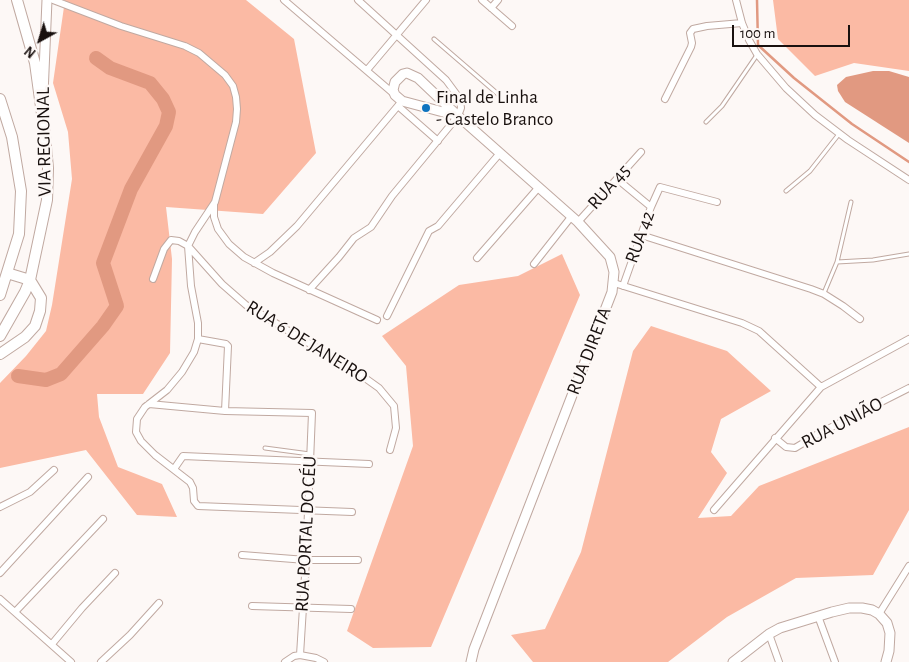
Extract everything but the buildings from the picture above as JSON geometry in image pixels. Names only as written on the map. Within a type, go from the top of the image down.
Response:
[{"type":"main road","points":[[17,0],[35,63],[42,115]]},
{"type":"main road","points":[[0,98],[12,137],[21,191],[19,234],[3,276],[0,295]]},
{"type":"main road","name":"VIA REGIONAL","points":[[0,336],[30,280],[47,200],[48,168],[42,115]]},
{"type":"main road","points":[[0,354],[25,337],[35,326],[40,311],[40,298],[30,280],[3,276]]},
{"type":"street","name":"VIA REGIONAL","points":[[42,115],[47,0]]},
{"type":"street","points":[[53,0],[121,26],[185,46],[199,53],[225,75],[233,86],[238,110],[215,202],[213,214],[218,229],[236,251],[254,263],[377,320]]},
{"type":"street","points":[[284,0],[368,70],[438,141]]},
{"type":"street","points":[[309,290],[354,238],[360,232],[371,227],[392,196],[458,116],[461,104],[453,88],[421,56],[358,0]]},
{"type":"street","points":[[368,70],[426,0]]},
{"type":"street","points":[[482,0],[512,26]]},
{"type":"street","points":[[491,8],[498,0]]},
{"type":"street","points":[[736,0],[749,40],[786,88],[839,134],[909,180]]},
{"type":"street","points":[[665,99],[691,48],[692,31],[696,28],[707,26],[742,23]]},
{"type":"street","name":"RUA DIRETA","points":[[458,116],[399,101],[393,86],[398,78],[407,73],[413,75],[575,220],[610,256],[619,284],[612,292],[474,649],[471,662]]},
{"type":"street","points":[[254,263],[270,252],[297,226],[399,101]]},
{"type":"street","name":"RUA 45","points":[[534,264],[575,220],[618,179],[640,152]]},
{"type":"street","points":[[387,316],[429,230],[438,226],[500,153]]},
{"type":"street","points":[[618,179],[651,207]]},
{"type":"street","name":"RUA 42","points":[[619,284],[641,235],[658,190],[662,186],[717,202]]},
{"type":"street","points":[[477,258],[539,187]]},
{"type":"street","points":[[215,202],[188,246],[198,323],[198,339],[194,352],[182,372],[167,390],[145,407],[136,419],[136,432],[141,441],[155,455],[190,482],[193,488],[194,501],[198,506],[352,512]]},
{"type":"street","points":[[641,235],[824,294],[860,319]]},
{"type":"street","points":[[153,279],[164,249],[171,240],[180,241],[188,246]]},
{"type":"street","name":"RUA 6 DE JANEIRO","points":[[188,246],[222,284],[246,305],[380,388],[394,406],[396,428],[390,450]]},
{"type":"street","points":[[619,284],[759,330],[821,387]]},
{"type":"street","points":[[149,404],[225,411],[228,346],[198,339]]},
{"type":"street","points":[[714,510],[821,387],[909,339]]},
{"type":"street","name":"RUA UNIÃO","points":[[775,438],[786,447],[795,448],[818,434],[909,388]]},
{"type":"street","name":"RUA PORTAL DO CÉU","points":[[225,411],[312,413],[304,606],[300,655]]},
{"type":"street","points":[[174,469],[183,456],[370,464]]},
{"type":"street","points":[[0,506],[30,492],[54,470]]},
{"type":"street","points":[[0,573],[88,477]]},
{"type":"street","points":[[15,612],[102,518]]},
{"type":"street","points":[[242,555],[306,560],[358,560]]},
{"type":"street","points":[[879,614],[909,566]]},
{"type":"street","points":[[52,644],[115,573]]},
{"type":"street","points":[[0,599],[71,662]]},
{"type":"street","points":[[101,662],[127,638],[158,603]]},
{"type":"street","points":[[252,606],[351,608]]},
{"type":"street","points":[[733,662],[769,634],[780,628],[818,616],[856,608],[872,610],[879,614],[887,623],[890,633],[886,662]]},
{"type":"street","points":[[818,616],[835,662]]},
{"type":"street","points":[[769,634],[778,662]]},
{"type":"street","name":"RUA DIRETA","points":[[478,662],[479,637]]},
{"type":"street","points":[[285,662],[294,656],[300,655],[316,658],[324,662]]},
{"type":"lane","points":[[434,39],[499,95]]},
{"type":"lane","points":[[706,122],[722,106],[758,54]]},
{"type":"lane","points":[[786,191],[810,171],[839,134]]},
{"type":"lane","points":[[824,294],[837,262],[851,202]]},
{"type":"lane","points":[[837,262],[873,260],[909,254]]},
{"type":"lane","points":[[265,448],[310,454]]},
{"type":"shaded area","points":[[65,0],[246,0],[294,39],[316,153],[263,214],[166,207],[172,259],[170,353],[143,394],[97,394],[99,417],[118,467],[162,484],[177,517],[137,515],[86,450],[0,468],[0,383],[26,356],[46,331],[52,305],[72,179],[68,132],[53,83]]},
{"type":"shaded area","points":[[773,0],[909,0],[909,71],[854,63],[815,76],[778,39]]},
{"type":"shaded area","points":[[873,71],[889,71],[909,77],[909,143],[845,102],[838,91],[837,85],[846,77]]},
{"type":"shaded area","points":[[562,254],[580,295],[431,647],[373,648],[347,631],[413,446],[406,366],[382,336],[459,285],[518,276]]},
{"type":"shaded area","points":[[651,326],[727,351],[771,391],[721,419],[711,452],[727,473],[698,518],[731,516],[759,486],[909,427],[909,510],[873,575],[796,578],[727,617],[668,662],[533,662],[511,635],[545,629],[581,552],[633,351]]},
{"type":"waterway","points":[[757,0],[758,45],[794,78],[852,124],[909,162]]},
{"type":"waterway","points":[[18,376],[46,380],[61,374],[103,326],[117,306],[103,263],[131,189],[166,126],[169,112],[163,99],[150,83],[110,68],[96,58]]},
{"type":"place","name":"Final de Linha - Castelo Branco","points":[[426,108]]}]
